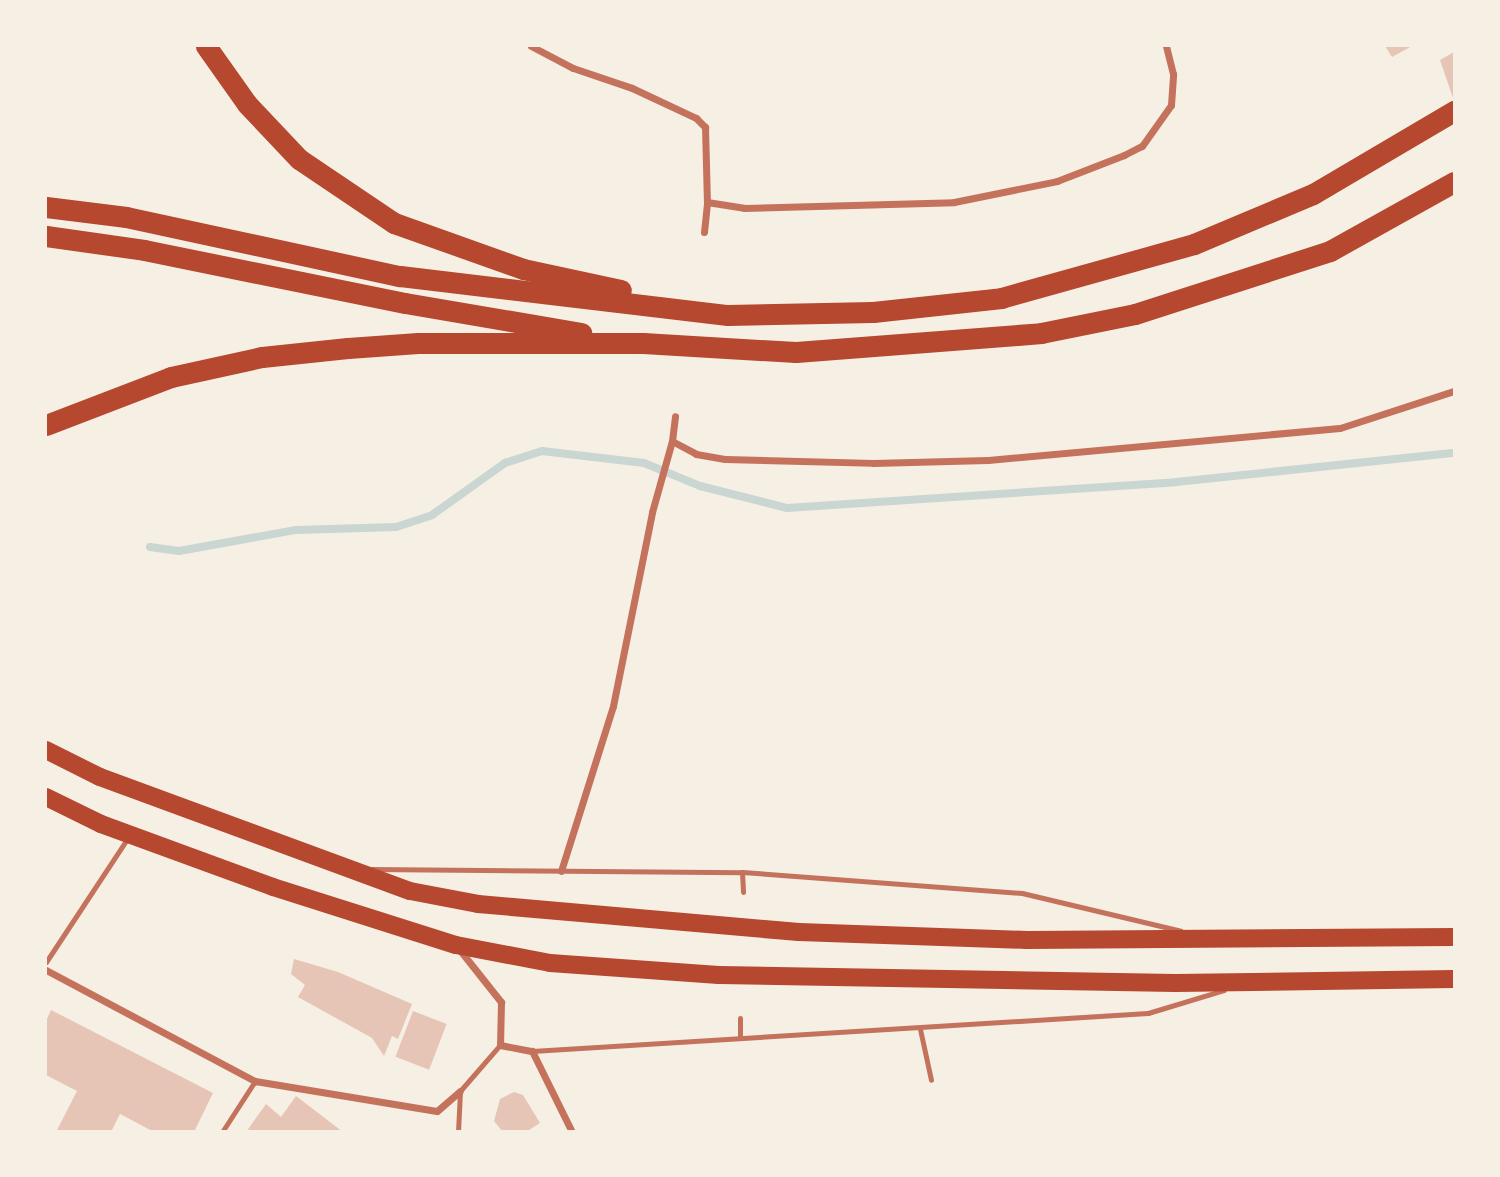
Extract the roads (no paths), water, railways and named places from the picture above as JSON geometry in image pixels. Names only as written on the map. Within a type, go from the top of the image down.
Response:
[{"type":"highway","points":[[206,46],[247,104],[299,159],[394,223],[523,269],[740,315]]},
{"type":"highway","points":[[46,207],[126,217],[400,276],[740,315],[873,312],[1001,298],[1095,274],[1194,244],[1313,194],[1454,111]]},
{"type":"highway","points":[[46,425],[171,377],[262,357],[418,343],[643,343],[796,352],[1054,330],[1198,296],[1330,251],[1454,182]]},
{"type":"highway","points":[[46,236],[144,250],[405,303],[643,343]]},
{"type":"main road","points":[[46,750],[100,777],[410,891],[478,904],[786,930],[1027,940],[1454,937]]},
{"type":"main road","points":[[46,797],[129,835],[273,887],[456,944],[550,963],[719,975],[1250,982],[1454,979]]},
{"type":"street","points":[[531,46],[573,68],[632,88],[696,118],[705,127],[707,202],[704,232]]},
{"type":"street","points":[[707,202],[744,208],[911,207],[1002,195],[1056,181],[1142,146],[1161,124],[1171,105],[1173,74],[1166,46]]},
{"type":"street","points":[[671,444],[696,454],[725,459],[873,463],[988,460],[1340,428],[1454,391]]},
{"type":"street","points":[[561,870],[613,706],[653,507],[671,444],[675,416]]},
{"type":"street","points":[[456,944],[469,966],[501,1002],[500,1045],[532,1051],[572,1132]]},
{"type":"street","points":[[46,970],[255,1081],[437,1111],[460,1091]]},
{"type":"lane","points":[[46,962],[129,835]]},
{"type":"lane","points":[[350,869],[742,872],[1022,893],[1212,939]]},
{"type":"lane","points":[[742,872],[743,892]]},
{"type":"lane","points":[[532,1051],[1148,1013],[1250,982]]},
{"type":"lane","points":[[740,1018],[740,1037]]},
{"type":"lane","points":[[920,1029],[931,1080]]},
{"type":"lane","points":[[458,1132],[460,1091],[500,1045]]},
{"type":"lane","points":[[222,1132],[255,1081]]},
{"type":"waterway","points":[[150,547],[179,551],[296,530],[396,527],[432,515],[505,463],[542,451],[644,463],[700,486],[787,508],[1176,482],[1454,453]]}]
